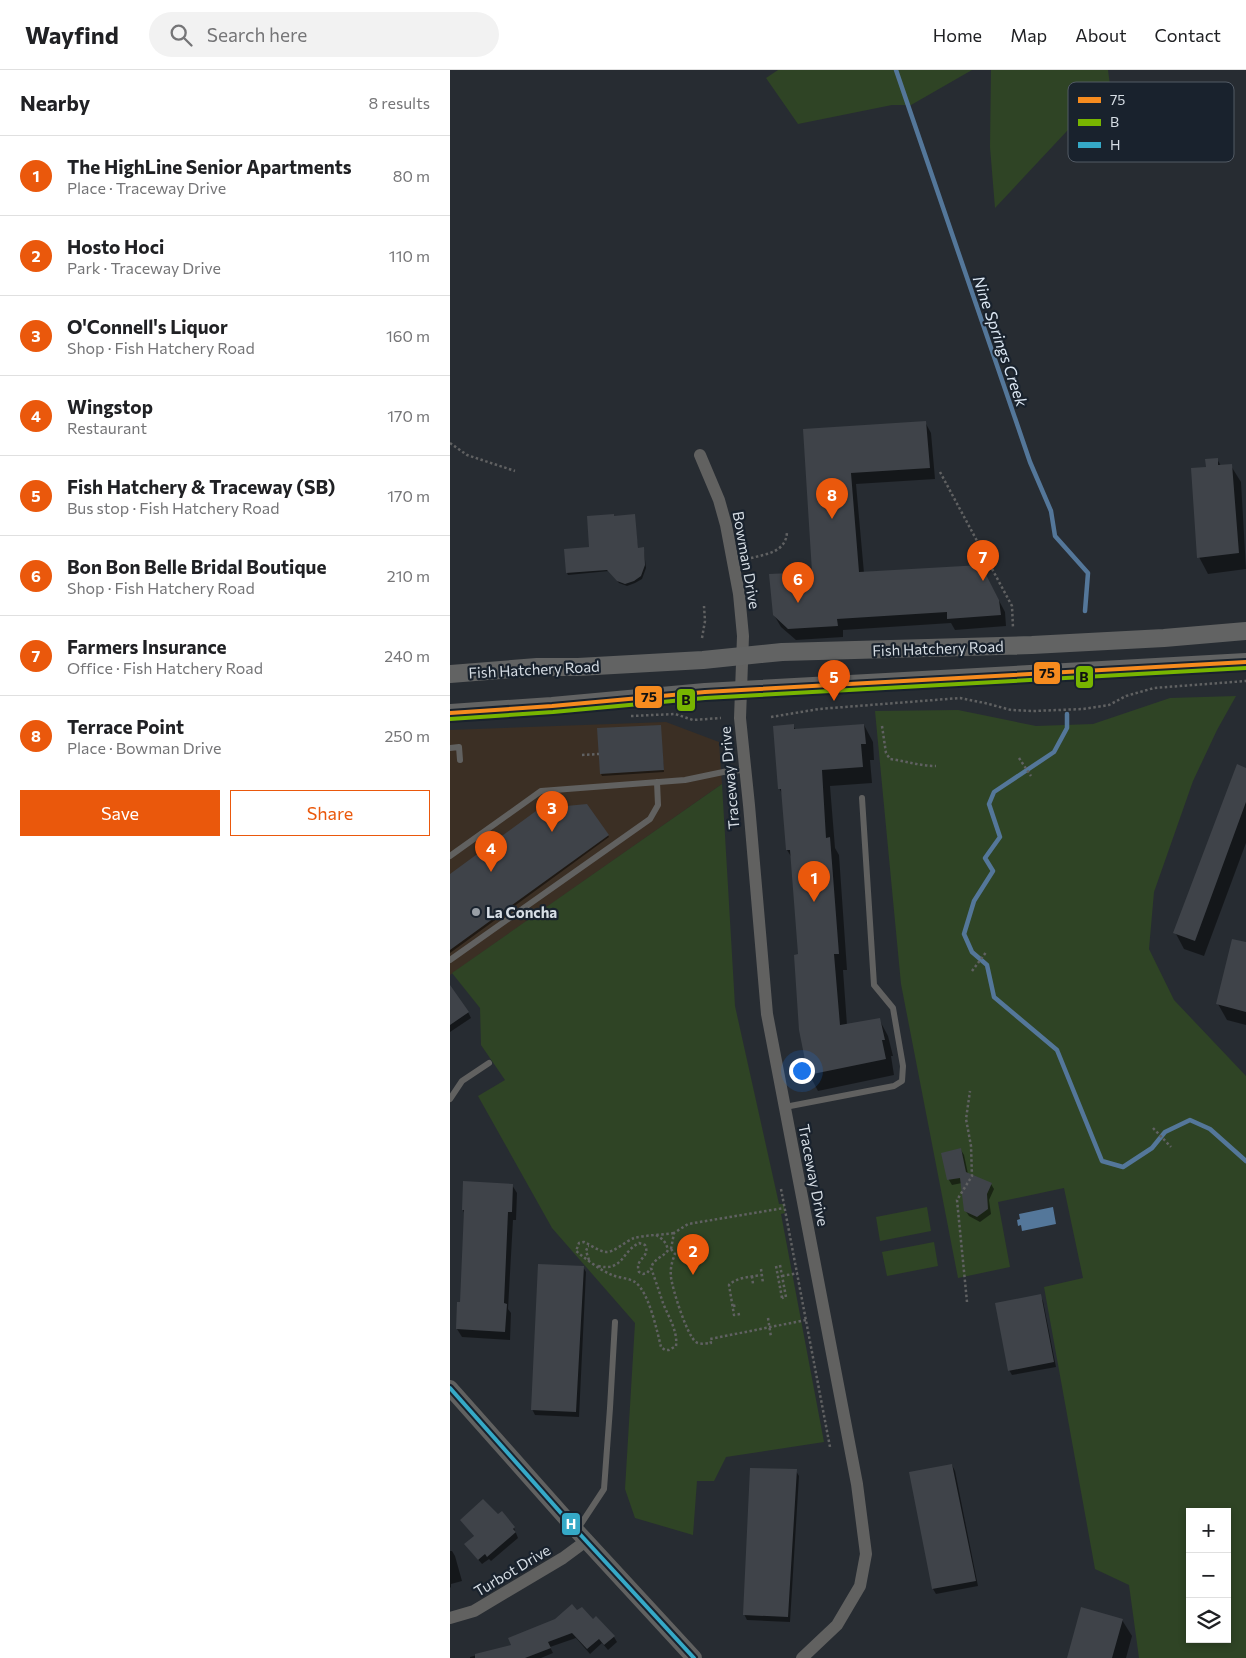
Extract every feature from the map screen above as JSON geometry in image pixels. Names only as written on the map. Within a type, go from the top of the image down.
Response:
[{"type":"main road","name":"Fish Hatchery Road","points":[[450,713],[705,692],[792,652],[1032,646],[1164,638],[1246,630]]},
{"type":"main road","name":"Fish Hatchery Road","points":[[450,674],[537,667],[741,674],[1246,662]]},
{"type":"street","name":"Bowman Drive","points":[[700,455],[716,493],[726,525],[739,594],[743,636],[741,674]]},
{"type":"street","name":"Traceway Drive","points":[[741,674],[740,718],[767,1014],[857,1484],[866,1554],[860,1586],[837,1625],[802,1658]]},
{"type":"street","points":[[450,1388],[581,1536],[694,1658]]},
{"type":"street","name":"Turbot Drive","points":[[450,1618],[474,1611],[563,1558],[581,1536]]},
{"type":"lane","points":[[450,748],[460,747],[460,760]]},
{"type":"lane","points":[[450,856],[541,791],[685,780],[728,771],[745,770]]},
{"type":"lane","points":[[450,960],[650,819],[658,805],[657,782]]},
{"type":"lane","points":[[785,1107],[894,1086],[902,1081],[903,1066],[893,1008],[874,985],[862,798]]},
{"type":"lane","points":[[450,1099],[462,1081],[489,1062]]},
{"type":"lane","points":[[581,1536],[591,1511],[604,1489],[615,1322]]},
{"type":"path","points":[[450,443],[467,455],[515,471]]},
{"type":"path","points":[[940,472],[1012,606],[1013,628]]},
{"type":"path","points":[[751,558],[772,553],[784,542],[787,532]]},
{"type":"path","points":[[702,638],[704,606]]},
{"type":"path","points":[[771,717],[819,709],[960,698],[1011,710],[1083,709],[1109,705],[1126,696],[1154,688],[1246,681]]},
{"type":"path","points":[[707,719],[721,718]]},
{"type":"path","points":[[882,726],[886,753],[890,759],[914,765],[936,766]]},
{"type":"path","points":[[582,755],[599,754]]},
{"type":"path","points":[[1019,758],[1031,776]]},
{"type":"path","points":[[972,971],[988,951]]},
{"type":"path","points":[[967,1302],[958,1200],[972,1176],[971,1146],[966,1119],[970,1091]]},
{"type":"path","points":[[1153,1128],[1171,1147]]},
{"type":"path","points":[[781,1189],[830,1447]]},
{"type":"path","points":[[651,1268],[677,1341],[676,1346],[669,1350],[665,1350],[661,1346],[660,1336],[651,1310],[634,1281],[613,1276],[576,1251],[576,1247],[584,1242],[605,1252],[611,1252],[634,1238],[674,1233],[688,1224],[784,1208]]},
{"type":"path","points":[[597,1266],[613,1267],[621,1262],[632,1248],[639,1243],[647,1249],[646,1254],[637,1266],[639,1272],[647,1273],[657,1259],[670,1249],[674,1233]]},
{"type":"path","points":[[656,1235],[662,1238],[675,1254],[670,1275],[688,1330],[695,1342],[700,1344],[711,1343],[710,1339],[806,1320]]},
{"type":"path","points":[[589,1260],[586,1251],[588,1246],[591,1245]]},
{"type":"path","points":[[778,1266],[786,1297],[784,1298],[782,1298],[780,1276]]},
{"type":"path","points":[[761,1269],[763,1284]]},
{"type":"path","points":[[780,1276],[798,1273]]},
{"type":"path","points":[[740,1314],[734,1315],[729,1285],[733,1281],[762,1274]]},
{"type":"path","points":[[752,1276],[753,1284]]},
{"type":"path","points":[[733,1306],[738,1305]]},
{"type":"path","points":[[768,1318],[771,1337]]},
{"type":"shaded area","points":[[666,722],[719,742],[722,784],[450,975],[450,730]]},
{"type":"green space","points":[[778,70],[972,70],[911,105],[892,105],[798,124],[766,78]]},
{"type":"green space","points":[[991,70],[1108,70],[1110,82],[1068,82],[1068,130],[995,208],[990,147]]},
{"type":"green space","points":[[1236,696],[1217,730],[1193,781],[1154,892],[1149,949],[1174,1000],[1246,1076],[1246,1658],[1139,1658],[1129,1585],[1095,1569],[1044,1287],[1083,1278],[1064,1188],[998,1202],[1010,1267],[958,1278],[901,984],[875,711],[958,710],[1036,726],[1093,724],[1170,698]]},
{"type":"green space","points":[[722,784],[735,1006],[779,1204],[784,1204],[785,1213],[781,1214],[824,1442],[726,1457],[714,1481],[697,1481],[693,1535],[635,1518],[625,1489],[635,1323],[552,1228],[478,1096],[505,1080],[481,1045],[480,1008],[452,973]]},
{"type":"green space","points":[[927,1207],[931,1231],[880,1241],[876,1217]]},
{"type":"green space","points":[[934,1242],[938,1266],[887,1276],[882,1252]]},
{"type":"water","points":[[1053,1207],[1056,1224],[1022,1231],[1021,1225],[1018,1226],[1019,1214]]},
{"type":"building","points":[[926,421],[930,468],[851,473],[859,572],[981,565],[999,600],[1001,615],[947,619],[947,612],[837,619],[838,626],[788,629],[773,615],[769,574],[812,572],[803,429]]},
{"type":"building","points":[[1218,458],[1218,465],[1232,464],[1239,553],[1197,558],[1191,468],[1206,467],[1205,459]]},
{"type":"building","points":[[614,514],[614,516],[635,514],[638,548],[644,547],[645,565],[641,576],[625,584],[617,581],[607,570],[566,573],[564,549],[589,547],[587,516]]},
{"type":"building","points":[[794,724],[794,729],[864,724],[866,744],[861,744],[863,767],[822,770],[826,838],[830,837],[839,954],[834,954],[840,1025],[880,1018],[885,1040],[882,1040],[886,1059],[808,1075],[799,1030],[794,955],[798,954],[790,850],[786,850],[781,789],[778,789],[773,726]]},
{"type":"building","points":[[661,725],[664,770],[600,774],[597,728]]},
{"type":"building","points":[[1237,764],[1246,768],[1246,802],[1195,941],[1173,933]]},
{"type":"building","name":"La Concha","points":[[551,800],[556,807],[587,804],[609,835],[450,950],[450,874]]},
{"type":"building","points":[[1232,939],[1246,942],[1246,1012],[1216,1004]]},
{"type":"building","points":[[450,985],[469,1012],[450,1025]]},
{"type":"building","points":[[961,1148],[966,1172],[992,1183],[987,1194],[988,1209],[977,1217],[964,1211],[960,1178],[947,1180],[941,1153]]},
{"type":"building","points":[[463,1181],[513,1184],[512,1212],[508,1212],[504,1303],[507,1304],[505,1332],[456,1329],[457,1302],[460,1302],[464,1210],[462,1210]]},
{"type":"building","points":[[538,1264],[584,1266],[576,1412],[531,1410]]},
{"type":"building","points":[[1041,1294],[1054,1362],[1008,1371],[995,1303]]},
{"type":"building","points":[[952,1464],[976,1581],[932,1589],[909,1472]]},
{"type":"building","points":[[750,1468],[797,1469],[788,1617],[743,1615]]},
{"type":"building","points":[[483,1499],[498,1514],[502,1511],[515,1527],[513,1529],[516,1532],[487,1557],[485,1554],[478,1560],[464,1544],[474,1536],[460,1520]]},
{"type":"building","points":[[572,1604],[577,1610],[582,1607],[593,1619],[596,1616],[615,1636],[604,1645],[599,1639],[587,1649],[572,1633],[548,1642],[551,1648],[525,1658],[475,1658],[475,1654],[511,1645],[508,1638],[555,1619]]},
{"type":"building","points":[[1081,1607],[1123,1619],[1112,1658],[1067,1658]]},
{"type":"waterway","name":"Nine Springs Creek","points":[[896,70],[1030,462],[1051,511],[1055,536],[1088,573],[1085,611]]},
{"type":"waterway","name":"Nine Springs Creek","points":[[1067,714],[1067,728],[1054,752],[994,792],[989,804],[1000,837],[985,858],[993,871],[974,901],[964,934],[972,952],[987,965],[994,997],[1057,1050],[1102,1161],[1123,1167],[1152,1148],[1165,1132],[1190,1120],[1210,1129],[1246,1161]]},
{"type":"transit line","name":"75","points":[[450,713],[705,692],[1246,662]]},
{"type":"transit line","name":"B","points":[[450,719],[705,698],[1246,668]]},
{"type":"transit line","name":"H","points":[[450,1388],[577,1531],[694,1658]]},
{"type":"place","name":"Terrace Point","points":[[832,519]]},
{"type":"place","name":"Farmers Insurance","points":[[983,581]]},
{"type":"place","name":"Bon Bon Belle Bridal Boutique","points":[[798,603]]},
{"type":"place","name":"Fish Hatchery & Traceway (SB)","points":[[834,701]]},
{"type":"place","name":"O'Connell's Liquor","points":[[552,832]]},
{"type":"place","name":"Wingstop","points":[[491,872]]},
{"type":"place","name":"The HighLine Senior Apartments","points":[[814,902]]},
{"type":"place","name":"La Concha","points":[[476,912]]},
{"type":"place","name":"Hosto Hoci","points":[[693,1275]]}]
